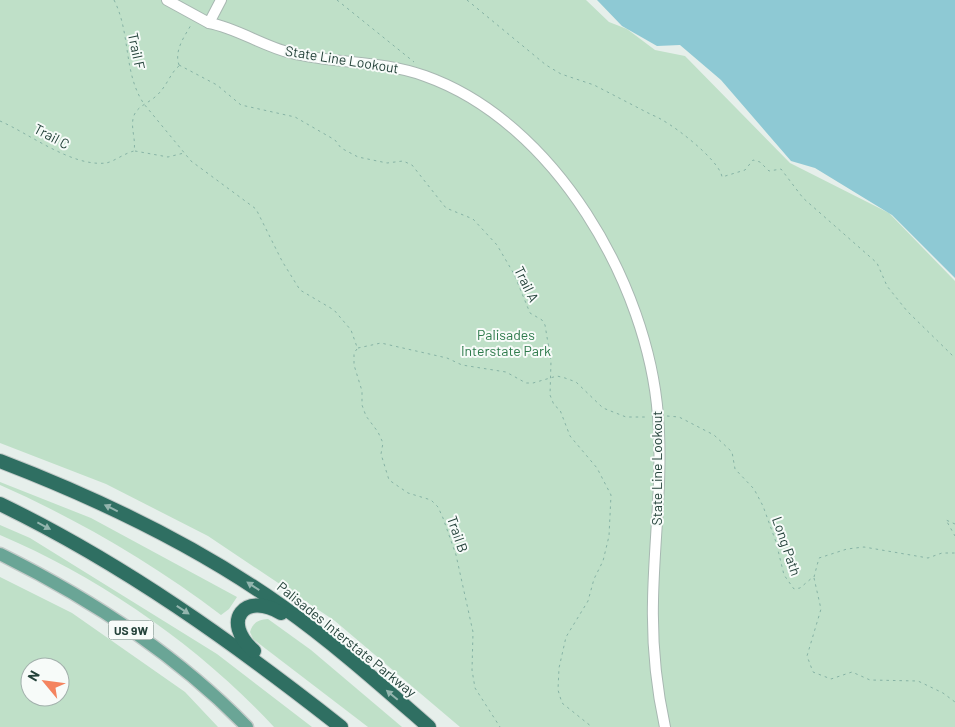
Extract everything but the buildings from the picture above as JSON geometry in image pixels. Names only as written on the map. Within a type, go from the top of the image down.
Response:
[{"type":"highway","name":"Palisades Interstate Parkway","points":[[0,461],[103,504],[189,548],[270,598],[334,646],[430,727]]},
{"type":"highway","points":[[0,504],[72,542],[154,591],[241,650],[341,727]]},
{"type":"highway","points":[[311,703],[244,642],[237,628],[239,618],[252,606],[267,606],[334,646]]},
{"type":"main road","name":"US 9W","points":[[0,554],[68,590],[128,628],[194,677],[248,727]]},
{"type":"street","name":"State Line Lookout","points":[[167,0],[209,23],[225,26],[266,45],[288,52],[313,58],[375,63],[425,76],[448,85],[472,100],[523,139],[550,165],[572,192],[612,256],[642,331],[652,374],[658,416],[659,459],[654,630],[657,679],[665,727]]},
{"type":"street","points":[[209,23],[221,0]]},
{"type":"path","name":"Trail F","points":[[114,0],[124,37],[127,59],[138,96],[144,104]]},
{"type":"path","points":[[337,0],[418,66]]},
{"type":"path","points":[[467,0],[546,65],[561,74],[594,85],[652,115],[662,118],[702,151],[719,170],[722,177],[745,170],[753,160],[760,162],[768,171],[781,169],[803,198],[876,263],[887,286],[907,311],[955,358]]},
{"type":"path","points":[[184,153],[168,157],[134,151],[136,141],[133,119],[137,110],[155,98],[168,84],[174,70],[179,65],[176,58],[178,51],[196,16]]},
{"type":"path","name":"Trail A","points":[[179,65],[217,85],[241,105],[295,117],[336,140],[341,148],[358,157],[387,163],[403,161],[412,165],[446,208],[473,219],[497,245],[514,274],[530,313],[542,320],[545,325],[551,361],[548,379]]},
{"type":"path","points":[[144,104],[191,161],[256,209],[282,261],[300,290],[334,310],[351,330],[358,348],[387,344],[446,358],[462,365],[506,372],[526,383],[548,379],[550,395],[554,405],[560,410],[570,436],[597,468],[611,495],[609,536],[603,561],[594,579],[588,600],[566,637],[559,668],[558,690],[562,703],[592,727]]},
{"type":"path","name":"Trail C","points":[[0,121],[68,157],[107,163],[122,154],[134,151]]},
{"type":"path","name":"Trail B","points":[[358,348],[354,353],[354,365],[362,391],[362,405],[366,416],[378,432],[383,443],[381,454],[389,480],[408,493],[431,500],[438,508],[446,526],[456,555],[473,632],[472,670],[475,688],[500,727]]},
{"type":"path","name":"Long Path","points":[[548,379],[557,376],[576,382],[603,408],[626,417],[679,417],[714,435],[732,452],[735,469],[754,489],[763,506],[776,542],[780,561],[790,585],[794,589],[800,588],[813,577],[821,609],[807,656],[813,672],[831,679],[852,672],[870,680],[918,681],[943,693],[955,702]]},
{"type":"path","points":[[955,524],[946,520],[955,536]]},
{"type":"path","points":[[813,577],[818,558],[847,548],[864,548],[928,558],[942,553],[955,553]]},
{"type":"green space","name":"Palisades Interstate Park","points":[[0,0],[586,0],[609,22],[627,29],[655,50],[685,56],[790,163],[889,213],[955,281],[955,727],[460,727],[335,621],[208,536],[106,484],[0,443]]},
{"type":"green space","points":[[0,482],[91,518],[237,597],[229,609],[221,615],[142,560],[58,512],[0,485]]},
{"type":"green space","points":[[0,525],[30,538],[217,654],[312,727],[274,727],[245,697],[181,642],[111,593],[38,552],[0,535]]},
{"type":"green space","points":[[0,577],[72,613],[185,692],[218,727],[0,727]]},
{"type":"green space","points":[[268,619],[311,650],[402,727],[368,727],[253,639],[250,632],[254,624]]},
{"type":"water","points":[[597,0],[955,0],[955,278],[892,215],[815,168],[791,161],[721,80],[680,45],[657,46],[622,26]]}]
